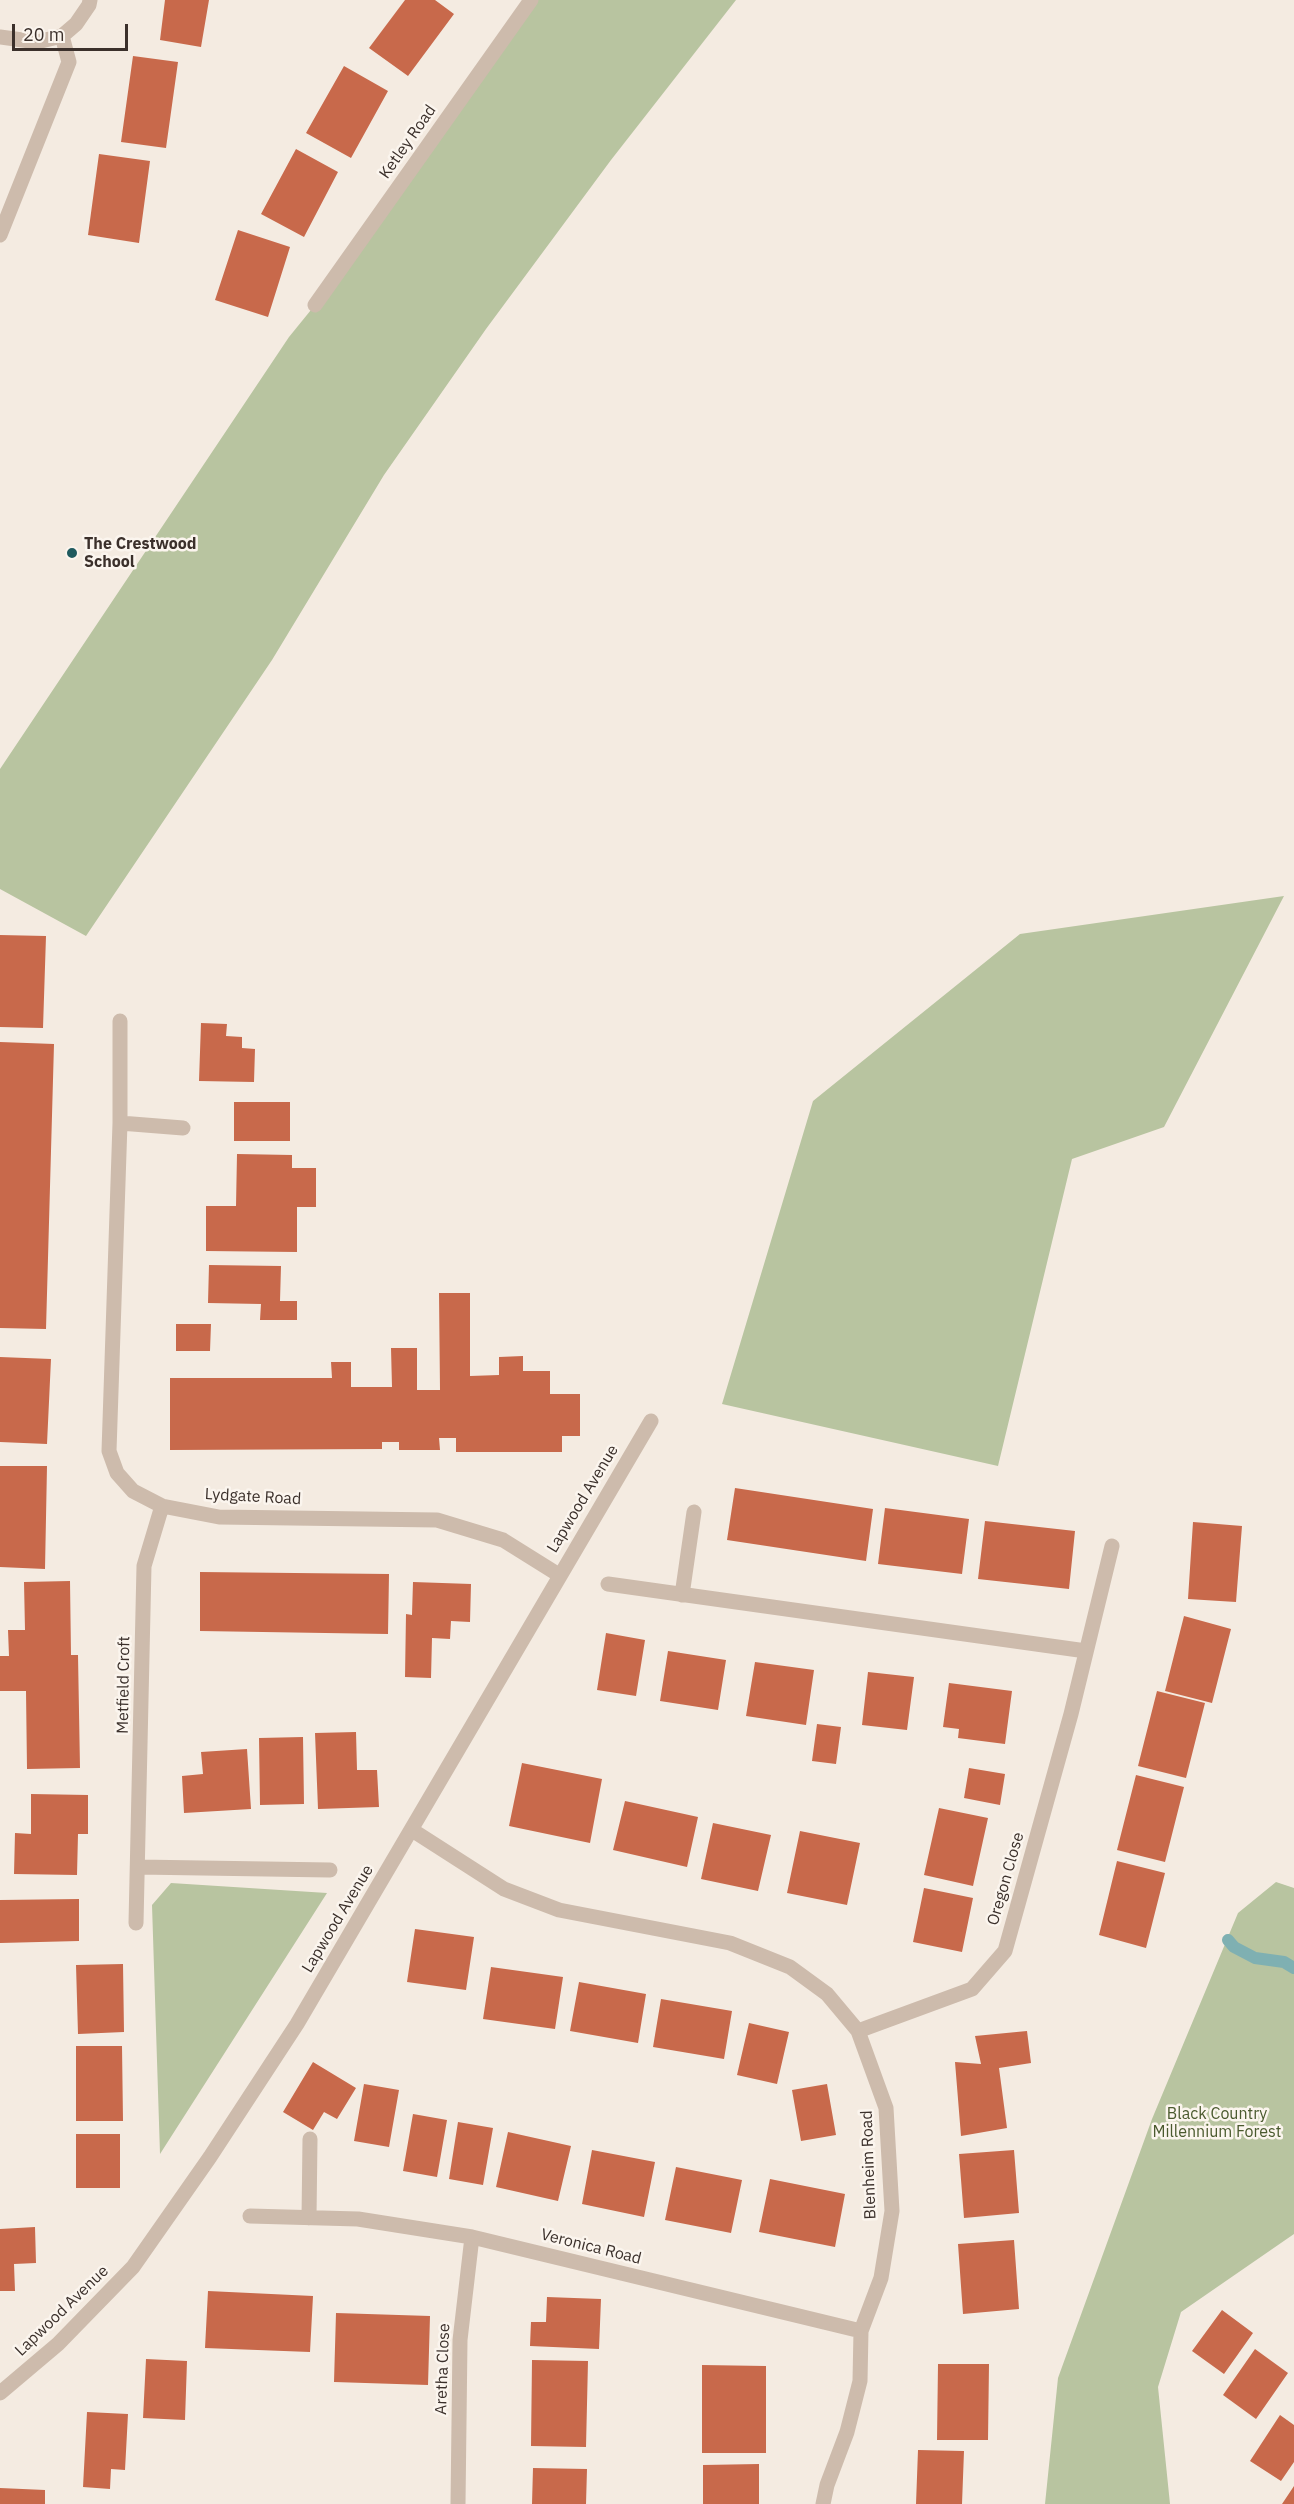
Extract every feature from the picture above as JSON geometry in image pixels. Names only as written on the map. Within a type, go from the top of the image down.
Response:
[{"type":"street","points":[[0,37],[37,42],[62,36],[76,24],[90,0]]},
{"type":"street","name":"Ketley Road","points":[[315,305],[531,0]]},
{"type":"street","points":[[0,235],[69,62],[62,36]]},
{"type":"street","name":"Lydgate Road","points":[[120,1020],[120,1123],[109,1451],[117,1473],[133,1491],[162,1506],[219,1517],[436,1520],[503,1540],[559,1575]]},
{"type":"street","points":[[120,1123],[183,1128]]},
{"type":"street","name":"Lapwood Avenue","points":[[0,2393],[58,2344],[133,2267],[210,2157],[297,2024],[651,1421]]},
{"type":"street","name":"Metfield Croft","points":[[136,1923],[144,1566],[162,1506]]},
{"type":"street","points":[[682,1595],[694,1512]]},
{"type":"street","name":"Oregon Close","points":[[858,2031],[972,1989],[1005,1951],[1071,1714],[1112,1546]]},
{"type":"street","points":[[608,1584],[1086,1651]]},
{"type":"street","name":"Blenheim Road","points":[[412,1830],[504,1889],[548,1905],[730,1943],[790,1967],[827,1994],[858,2031],[886,2108],[892,2211],[881,2278],[861,2331],[860,2381],[847,2432],[827,2485],[823,2504]]},
{"type":"street","points":[[138,1867],[330,1870]]},
{"type":"street","points":[[309,2218],[310,2139]]},
{"type":"street","name":"Veronica Road","points":[[250,2216],[358,2219],[472,2237],[861,2331]]},
{"type":"street","name":"Aretha Close","points":[[458,2504],[460,2340],[472,2237]]},
{"type":"green space","points":[[531,0],[736,0],[611,160],[486,329],[384,475],[272,660],[86,936],[0,889],[0,769],[289,337],[315,305]]},
{"type":"green space","points":[[1284,896],[1164,1127],[1072,1159],[998,1466],[722,1404],[813,1101],[1020,934]]},
{"type":"green space","name":"Black Country Millennium Forest","points":[[1276,1882],[1294,1888],[1294,2234],[1181,2312],[1158,2387],[1170,2504],[1045,2504],[1058,2378],[1152,2119],[1238,1913]]},
{"type":"green space","points":[[171,1883],[327,1893],[160,2154],[152,1905]]},
{"type":"building","points":[[165,0],[209,0],[201,47],[160,40]]},
{"type":"building","points":[[405,0],[435,0],[454,14],[408,76],[369,48]]},
{"type":"building","points":[[133,56],[178,62],[166,148],[121,142]]},
{"type":"building","points":[[344,66],[388,91],[351,158],[306,133]]},
{"type":"building","points":[[296,149],[338,172],[304,237],[261,214]]},
{"type":"building","points":[[99,154],[150,161],[139,243],[88,235]]},
{"type":"building","points":[[238,230],[290,247],[268,317],[215,300]]},
{"type":"building","points":[[0,935],[46,936],[43,1028],[0,1027]]},
{"type":"building","points":[[201,1023],[227,1024],[226,1036],[242,1037],[242,1048],[255,1049],[254,1082],[199,1081]]},
{"type":"building","points":[[0,1042],[54,1044],[46,1329],[0,1328]]},
{"type":"building","points":[[234,1102],[290,1102],[290,1141],[234,1141]]},
{"type":"building","points":[[237,1154],[292,1155],[292,1168],[316,1168],[316,1207],[297,1207],[297,1252],[206,1251],[206,1206],[236,1206]]},
{"type":"building","points":[[209,1265],[281,1266],[280,1301],[297,1301],[297,1320],[260,1320],[261,1304],[208,1303]]},
{"type":"building","points":[[439,1293],[470,1293],[470,1376],[499,1375],[499,1357],[523,1356],[523,1371],[550,1371],[550,1394],[580,1394],[580,1436],[562,1436],[562,1452],[456,1452],[456,1438],[439,1438],[440,1450],[399,1450],[399,1442],[382,1442],[382,1449],[170,1450],[170,1378],[332,1378],[331,1362],[351,1362],[351,1387],[392,1387],[391,1348],[417,1348],[417,1390],[440,1390]]},
{"type":"building","points":[[176,1324],[211,1324],[210,1351],[176,1351]]},
{"type":"building","points":[[0,1357],[51,1359],[47,1444],[0,1442]]},
{"type":"building","points":[[0,1466],[47,1466],[45,1569],[0,1567]]},
{"type":"building","points":[[735,1488],[873,1509],[866,1561],[727,1540]]},
{"type":"building","points":[[885,1508],[969,1519],[962,1574],[878,1564]]},
{"type":"building","points":[[985,1521],[1075,1531],[1069,1589],[978,1579]]},
{"type":"building","points":[[1193,1522],[1242,1526],[1236,1602],[1188,1599]]},
{"type":"building","points":[[200,1572],[389,1574],[388,1634],[200,1631]]},
{"type":"building","points":[[70,1581],[71,1655],[78,1655],[80,1768],[27,1769],[26,1691],[0,1691],[0,1656],[9,1656],[8,1630],[25,1630],[24,1582]]},
{"type":"building","points":[[413,1582],[471,1584],[470,1622],[451,1621],[450,1639],[432,1638],[431,1678],[405,1677],[406,1614],[412,1615]]},
{"type":"building","points":[[1184,1616],[1231,1629],[1212,1703],[1165,1691]]},
{"type":"building","points":[[606,1633],[645,1640],[636,1696],[597,1690]]},
{"type":"building","points":[[668,1651],[726,1660],[718,1710],[660,1701]]},
{"type":"building","points":[[755,1662],[814,1670],[806,1725],[746,1716]]},
{"type":"building","points":[[868,1672],[914,1677],[907,1730],[862,1725]]},
{"type":"building","points":[[949,1683],[1012,1691],[1005,1744],[958,1738],[959,1729],[943,1727]]},
{"type":"building","points":[[1157,1691],[1205,1703],[1186,1778],[1138,1766]]},
{"type":"building","points":[[817,1724],[841,1727],[836,1764],[812,1761]]},
{"type":"building","points":[[356,1732],[357,1770],[377,1770],[379,1807],[318,1809],[315,1733]]},
{"type":"building","points":[[303,1737],[304,1804],[260,1805],[259,1738]]},
{"type":"building","points":[[247,1749],[251,1809],[184,1813],[182,1776],[203,1774],[201,1752]]},
{"type":"building","points":[[522,1763],[602,1779],[590,1843],[509,1826]]},
{"type":"building","points":[[969,1768],[1005,1774],[1000,1805],[964,1798]]},
{"type":"building","points":[[1136,1775],[1184,1787],[1165,1862],[1117,1850]]},
{"type":"building","points":[[31,1794],[88,1795],[88,1834],[78,1834],[77,1875],[14,1874],[15,1833],[31,1834]]},
{"type":"building","points":[[625,1801],[698,1817],[687,1867],[613,1850]]},
{"type":"building","points":[[939,1808],[988,1818],[973,1886],[924,1875]]},
{"type":"building","points":[[713,1823],[771,1835],[758,1891],[701,1879]]},
{"type":"building","points":[[800,1831],[860,1843],[847,1905],[787,1893]]},
{"type":"building","points":[[1117,1861],[1165,1873],[1146,1948],[1099,1935]]},
{"type":"building","points":[[924,1888],[973,1898],[962,1952],[913,1942]]},
{"type":"building","points":[[79,1899],[79,1941],[0,1943],[0,1900]]},
{"type":"building","points":[[415,1929],[474,1937],[466,1990],[407,1982]]},
{"type":"building","points":[[123,1964],[124,2032],[78,2034],[76,1965]]},
{"type":"building","points":[[491,1967],[563,1977],[555,2029],[483,2019]]},
{"type":"building","points":[[579,1982],[646,1994],[638,2043],[570,2031]]},
{"type":"building","points":[[661,1999],[732,2011],[724,2059],[653,2047]]},
{"type":"building","points":[[749,2023],[789,2032],[777,2084],[737,2075]]},
{"type":"building","points":[[1027,2031],[1031,2063],[999,2068],[1007,2128],[961,2136],[955,2062],[981,2064],[975,2036]]},
{"type":"building","points":[[76,2046],[122,2046],[123,2121],[76,2121]]},
{"type":"building","points":[[313,2062],[356,2088],[337,2119],[324,2112],[313,2130],[283,2112]]},
{"type":"building","points":[[364,2084],[399,2090],[389,2147],[354,2141]]},
{"type":"building","points":[[827,2084],[836,2135],[801,2141],[792,2090]]},
{"type":"building","points":[[413,2114],[447,2120],[437,2177],[403,2171]]},
{"type":"building","points":[[458,2122],[493,2128],[483,2185],[449,2179]]},
{"type":"building","points":[[508,2132],[571,2146],[558,2201],[496,2187]]},
{"type":"building","points":[[76,2134],[120,2134],[120,2188],[76,2188]]},
{"type":"building","points":[[592,2150],[655,2162],[644,2217],[582,2204]]},
{"type":"building","points":[[1014,2150],[1019,2213],[964,2218],[959,2154]]},
{"type":"building","points":[[676,2167],[742,2180],[731,2233],[665,2220]]},
{"type":"building","points":[[770,2179],[845,2194],[835,2247],[759,2232]]},
{"type":"building","points":[[35,2227],[36,2263],[14,2264],[15,2291],[0,2291],[0,2229]]},
{"type":"building","points":[[1014,2240],[1019,2309],[963,2314],[958,2244]]},
{"type":"building","points":[[208,2291],[313,2296],[310,2352],[205,2348]]},
{"type":"building","points":[[547,2297],[601,2299],[599,2349],[530,2346],[531,2322],[546,2322]]},
{"type":"building","points":[[1222,2310],[1253,2333],[1224,2374],[1192,2351]]},
{"type":"building","points":[[336,2313],[430,2316],[428,2385],[334,2382]]},
{"type":"building","points":[[1255,2349],[1288,2373],[1256,2419],[1223,2395]]},
{"type":"building","points":[[146,2359],[187,2361],[185,2420],[143,2418]]},
{"type":"building","points":[[532,2360],[588,2361],[586,2447],[531,2446]]},
{"type":"building","points":[[938,2364],[989,2364],[988,2440],[937,2440]]},
{"type":"building","points":[[702,2365],[766,2366],[766,2453],[702,2453]]},
{"type":"building","points":[[87,2412],[128,2414],[125,2470],[111,2469],[110,2489],[83,2487]]},
{"type":"building","points":[[1280,2415],[1294,2425],[1294,2462],[1281,2481],[1250,2461]]},
{"type":"building","points":[[918,2450],[964,2451],[962,2504],[916,2504]]},
{"type":"building","points":[[759,2464],[759,2504],[703,2504],[703,2465]]},
{"type":"building","points":[[533,2468],[587,2469],[586,2504],[532,2504]]},
{"type":"building","points":[[1294,2486],[1294,2504],[1282,2504]]},
{"type":"building","points":[[0,2488],[45,2490],[45,2504],[0,2504]]},
{"type":"waterway","points":[[1228,1940],[1234,1947],[1255,1958],[1284,1962],[1294,1968]]},
{"type":"place","name":"The Crestwood School","points":[[72,553]]}]
